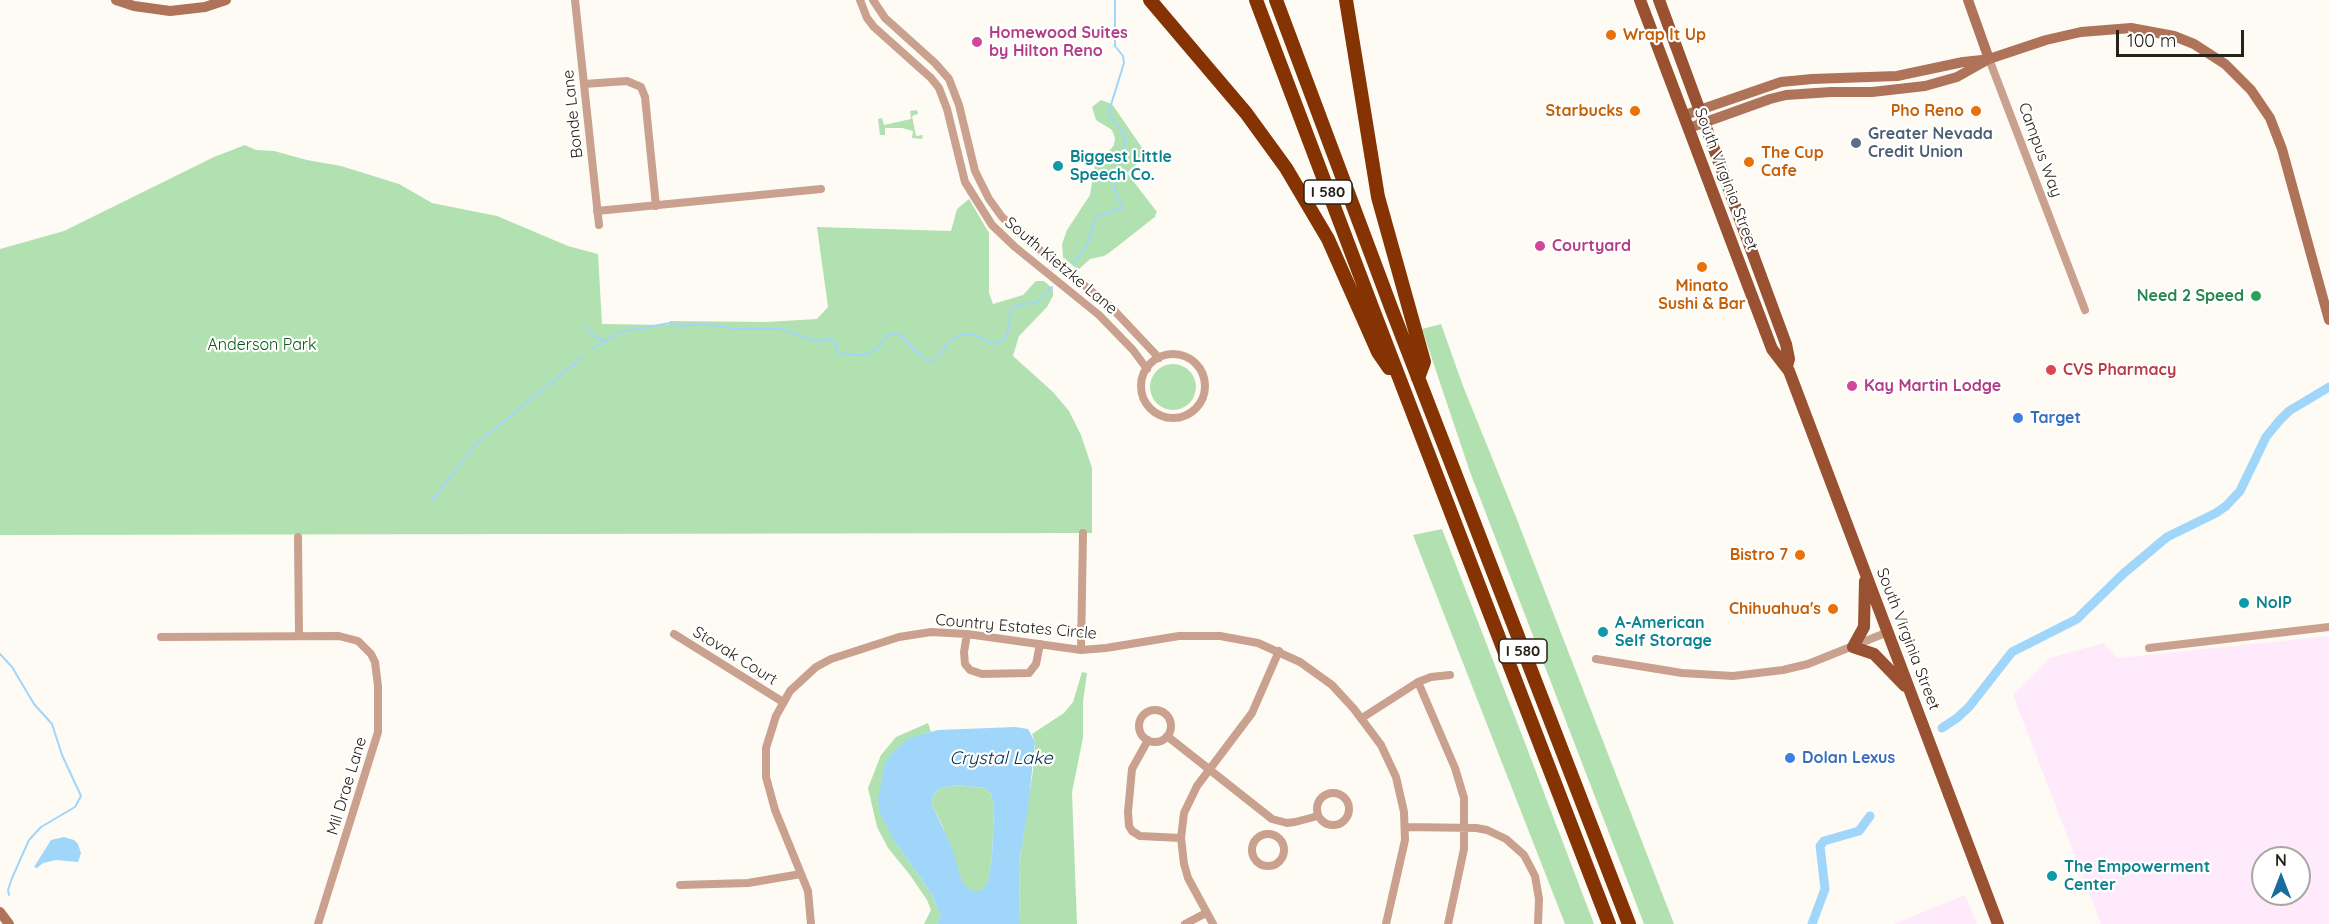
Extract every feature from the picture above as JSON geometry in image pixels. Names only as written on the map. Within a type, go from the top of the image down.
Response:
[{"type":"highway","points":[[1150,0],[1246,112],[1286,168],[1328,239],[1378,352],[1401,384]]},
{"type":"highway","name":"I 580","points":[[1256,0],[1609,924]]},
{"type":"highway","name":"I 580","points":[[1276,0],[1418,378],[1629,924]]},
{"type":"highway","points":[[1346,0],[1378,197],[1424,362],[1418,378]]},
{"type":"main road","name":"South Virginia Street","points":[[1640,0],[1772,349],[1787,366],[1998,924]]},
{"type":"main road","name":"South Virginia Street","points":[[1659,0],[1786,344],[1789,359],[1787,366]]},
{"type":"main road","points":[[1865,574],[1864,627],[1853,647],[1867,651],[1880,659],[1910,692]]},
{"type":"street","points":[[116,0],[134,6],[170,11],[205,8],[226,0]]},
{"type":"street","name":"Bonde Lane","points":[[575,0],[599,225]]},
{"type":"street","name":"South Kietzke Lane","points":[[860,0],[867,18],[874,27],[931,78],[939,88],[947,109],[965,182],[992,225],[1015,247],[1099,315],[1133,350],[1147,369]]},
{"type":"street","name":"South Kietzke Lane","points":[[873,0],[885,18],[935,63],[949,79],[960,105],[975,171],[986,194],[1002,217],[1110,306],[1159,358]]},
{"type":"street","name":"Campus Way","points":[[1968,0],[2085,310]]},
{"type":"street","points":[[1689,128],[1770,99],[1786,96],[1831,92],[1872,92],[1925,86],[1957,76],[1989,59],[2061,36],[2102,29],[2131,28],[2174,36],[2194,44],[2225,64],[2251,90],[2275,129],[2329,320]]},
{"type":"street","points":[[1685,115],[1781,82],[1897,76],[1989,59]]},
{"type":"street","points":[[584,84],[627,81],[641,87],[645,97],[656,206]]},
{"type":"street","points":[[597,212],[821,189]]},
{"type":"street","points":[[1174,354],[1187,357],[1200,368],[1205,388],[1203,397],[1193,411],[1176,418],[1165,417],[1155,412],[1147,405],[1141,387],[1142,378],[1147,369],[1159,358],[1174,354]]},
{"type":"street","points":[[1081,650],[1083,533]]},
{"type":"street","points":[[298,537],[299,636]]},
{"type":"street","points":[[2149,648],[2329,627]]},
{"type":"street","name":"Country Estates Circle","points":[[811,924],[807,891],[775,810],[766,777],[765,762],[770,731],[790,691],[816,667],[846,653],[907,635],[931,632],[967,634],[1081,650],[1199,635],[1238,639],[1279,651],[1300,662],[1332,685],[1362,718],[1390,762],[1401,794],[1405,827],[1402,856],[1386,924]]},
{"type":"street","points":[[1596,659],[1682,673],[1733,676],[1783,670],[1815,662],[1888,632]]},
{"type":"street","name":"Stovak Court","points":[[674,634],[783,702]]},
{"type":"street","points":[[967,634],[965,664],[970,670],[982,674],[1029,673],[1036,664],[1040,644]]},
{"type":"street","name":"Mil Drae Lane","points":[[161,637],[339,636],[358,641],[371,654],[375,662],[378,686],[378,732],[318,924]]},
{"type":"street","points":[[1213,924],[1184,864],[1181,838],[1184,813],[1189,800],[1252,713],[1279,651]]},
{"type":"street","points":[[1362,718],[1418,682],[1431,677],[1450,675]]},
{"type":"street","points":[[1418,682],[1438,724],[1461,784],[1466,827],[1464,849],[1448,924]]},
{"type":"street","points":[[1154,710],[1160,711],[1169,718],[1171,724],[1167,736],[1156,741],[1148,740],[1141,733],[1140,721],[1143,715],[1154,710]]},
{"type":"street","points":[[1167,736],[1264,813],[1278,821],[1295,822],[1318,816]]},
{"type":"street","points":[[1148,740],[1132,769],[1129,826],[1140,836],[1181,838]]},
{"type":"street","points":[[1328,794],[1341,796],[1348,806],[1348,813],[1341,823],[1328,824],[1318,816],[1318,803],[1328,794]]},
{"type":"street","points":[[1273,836],[1278,821]]},
{"type":"street","points":[[1405,827],[1466,827],[1487,830],[1515,845],[1524,855],[1535,876],[1538,887],[1538,924]]},
{"type":"street","points":[[1273,836],[1281,841],[1284,852],[1277,863],[1266,866],[1255,859],[1252,848],[1259,837],[1273,836]]},
{"type":"street","points":[[680,885],[748,883],[801,874]]},
{"type":"street","points":[[0,912],[9,924]]},
{"type":"street","points":[[1185,924],[1206,913]]},
{"type":"shaded area","points":[[2329,636],[2329,924],[2101,924],[2013,695],[2050,658],[2103,643],[2118,658]]},
{"type":"shaded area","points":[[1965,895],[1977,924],[1894,924]]},
{"type":"green space","points":[[1101,100],[1112,104],[1147,155],[1127,173],[1157,212],[1156,216],[1109,253],[1090,259],[1078,270],[1063,257],[1062,244],[1067,230],[1090,195],[1095,164],[1114,145],[1115,138],[1112,130],[1096,120],[1092,107]]},
{"type":"green space","points":[[917,110],[918,114],[912,116],[916,136],[923,135],[922,139],[912,138],[913,131],[902,128],[885,128],[885,135],[880,135],[878,119],[882,118],[884,125],[911,119],[910,111]]},
{"type":"green space","name":"Anderson Park","points":[[245,145],[256,150],[274,151],[341,166],[399,184],[432,203],[497,216],[568,246],[598,254],[602,324],[668,325],[670,321],[767,322],[817,319],[828,307],[817,227],[951,231],[957,209],[969,199],[989,233],[989,293],[993,304],[1023,295],[1036,281],[1044,281],[1053,289],[1053,296],[1047,307],[1019,336],[1013,356],[1053,392],[1069,411],[1081,435],[1092,468],[1092,533],[0,535],[0,249],[64,231],[214,157]]},
{"type":"green space","points":[[1441,324],[1463,386],[1674,924],[1644,924],[1470,472],[1422,329]]},
{"type":"green space","points":[[1173,364],[1182,365],[1189,371],[1195,378],[1195,396],[1189,403],[1182,409],[1173,410],[1164,409],[1157,403],[1151,396],[1150,387],[1151,378],[1157,371],[1164,365]]},
{"type":"green space","points":[[1442,529],[1594,924],[1565,924],[1413,535]]},
{"type":"green space","points":[[1082,672],[1087,673],[1083,702],[1083,738],[1072,792],[1077,924],[1020,924],[1019,864],[1034,763],[1035,742],[1032,734],[1064,713],[1073,702]]},
{"type":"green space","points":[[928,723],[931,732],[923,734],[895,842],[931,893],[941,916],[937,924],[924,924],[931,910],[927,900],[888,848],[877,827],[868,788],[881,755],[896,737]]},
{"type":"green space","points":[[956,785],[985,788],[991,794],[994,807],[992,856],[988,883],[976,893],[969,890],[962,881],[942,825],[932,805],[933,795],[939,789]]},
{"type":"water","name":"Crystal Lake","points":[[1015,727],[1028,729],[1035,742],[1028,809],[1019,863],[1020,924],[937,924],[941,916],[931,893],[895,842],[880,813],[878,799],[885,763],[907,739],[938,730]],"holes":[[[956,785],[985,788],[991,794],[994,807],[992,856],[988,882],[983,889],[976,892],[969,889],[962,881],[951,845],[932,805],[933,795],[939,789]]]},
{"type":"water","points":[[64,837],[78,844],[81,853],[78,862],[56,860],[43,863],[37,868],[34,867],[51,840]]},
{"type":"waterway","points":[[1074,264],[1088,243],[1096,217],[1122,208],[1115,190],[1114,179],[1122,158],[1126,136],[1109,111],[1124,63],[1123,56],[1115,46],[1115,0]]},
{"type":"waterway","points":[[592,349],[620,332],[670,323],[681,326],[702,324],[737,329],[781,329],[817,341],[829,339],[834,341],[838,353],[857,355],[877,349],[888,334],[900,335],[922,357],[927,361],[932,361],[938,357],[949,342],[960,335],[973,334],[989,342],[1001,342],[1007,335],[1012,308],[1019,304],[1036,303],[1052,287]]},
{"type":"waterway","points":[[585,327],[596,338],[604,340]]},
{"type":"waterway","points":[[432,501],[476,444],[584,356]]},
{"type":"waterway","points":[[1942,728],[1969,707],[2012,652],[2077,619],[2123,574],[2167,537],[2226,506],[2240,491],[2266,437],[2279,421],[2289,411],[2329,387]]},
{"type":"waterway","points":[[0,654],[12,667],[34,704],[52,724],[62,755],[81,796],[75,807],[41,827],[29,840],[12,878],[8,890],[9,895]]},
{"type":"waterway","points":[[1812,924],[1825,889],[1820,846],[1824,841],[1859,831],[1870,816]]},
{"type":"place","name":"Wrap It Up","points":[[1611,35]]},
{"type":"place","name":"Homewood Suites by Hilton Reno","points":[[977,42]]},
{"type":"place","name":"Starbucks","points":[[1635,111]]},
{"type":"place","name":"Pho Reno","points":[[1976,111]]},
{"type":"place","name":"Greater Nevada Credit Union","points":[[1856,143]]},
{"type":"place","name":"The Cup Cafe","points":[[1749,162]]},
{"type":"place","name":"Biggest Little Speech Co.","points":[[1058,166]]},
{"type":"place","name":"Courtyard","points":[[1540,246]]},
{"type":"place","name":"Minato Sushi & Bar","points":[[1702,267]]},
{"type":"place","name":"Need 2 Speed","points":[[2256,296]]},
{"type":"place","name":"CVS Pharmacy","points":[[2051,370]]},
{"type":"place","name":"Kay Martin Lodge","points":[[1852,386]]},
{"type":"place","name":"Target","points":[[2018,418]]},
{"type":"place","name":"Bistro 7","points":[[1800,555]]},
{"type":"place","name":"NoIP","points":[[2244,603]]},
{"type":"place","name":"Chihuahua's","points":[[1833,609]]},
{"type":"place","name":"A-American Self Storage","points":[[1603,632]]},
{"type":"place","name":"Dolan Lexus","points":[[1790,758]]},
{"type":"place","name":"The Empowerment Center","points":[[2052,876]]}]
